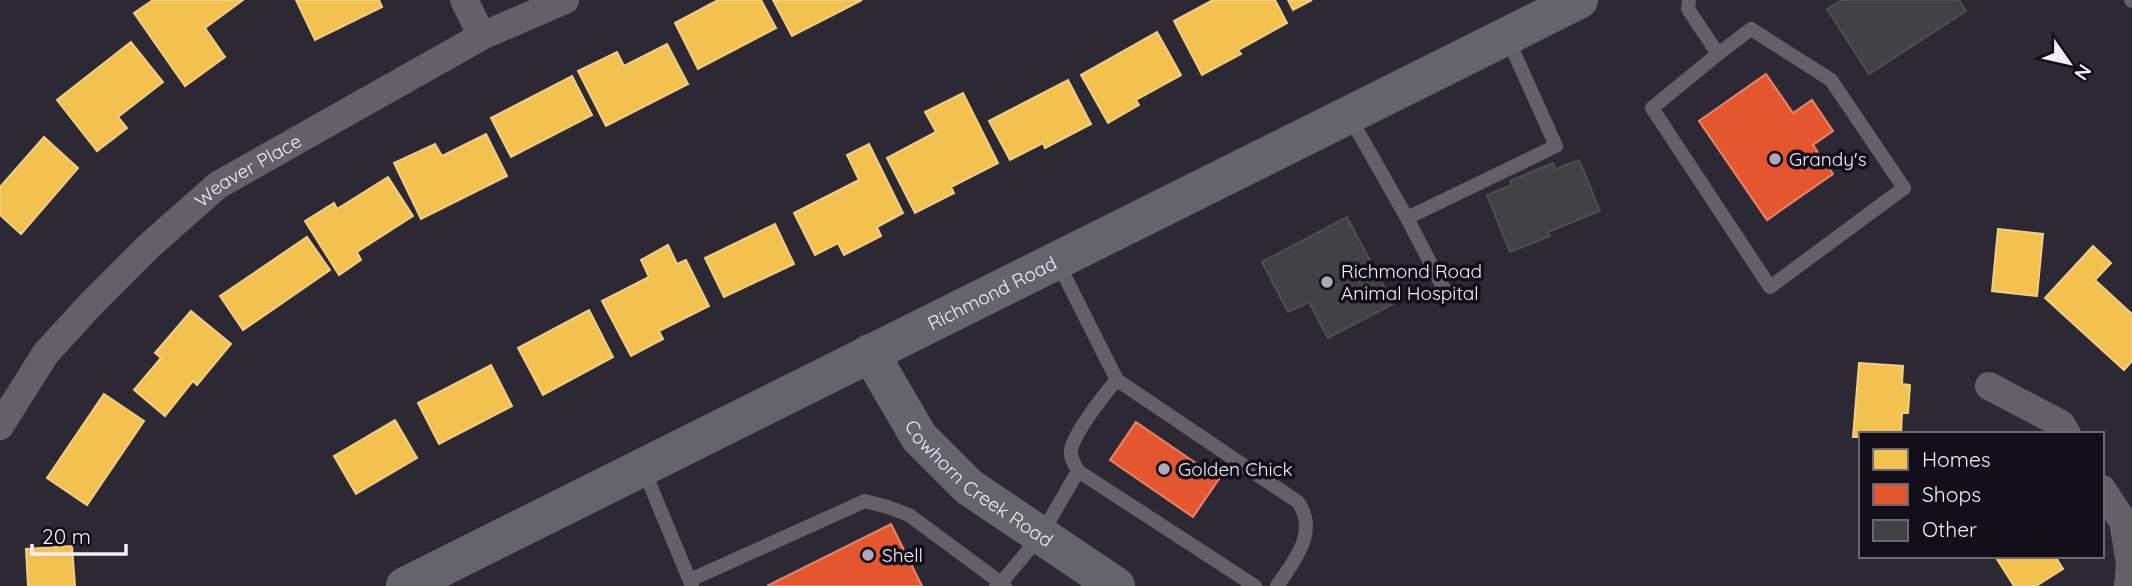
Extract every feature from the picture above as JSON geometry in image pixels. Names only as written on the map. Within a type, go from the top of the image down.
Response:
[{"type":"main road","name":"Richmond Road","points":[[405,586],[1579,0]]},
{"type":"main road","name":"Cowhorn Creek Road","points":[[870,353],[919,438],[969,487],[1116,586]]},
{"type":"street","points":[[464,0],[482,36]]},
{"type":"street","name":"Weaver Place","points":[[0,426],[46,353],[149,246],[218,185],[482,36],[565,0]]},
{"type":"street","points":[[1989,386],[2061,424],[2066,432]]},
{"type":"street","points":[[2104,492],[2123,521],[2130,564],[2128,586]]},
{"type":"lane","points":[[1689,0],[1688,9],[1718,54]]},
{"type":"lane","points":[[1751,29],[1831,80],[1904,188],[1770,287],[1652,108],[1718,54],[1751,29]]},
{"type":"lane","points":[[1407,218],[1556,146],[1506,36]]},
{"type":"lane","points":[[1348,115],[1445,291]]},
{"type":"lane","points":[[1056,260],[1117,380],[1298,502],[1305,512],[1305,535],[1300,551],[1277,586]]},
{"type":"lane","points":[[1117,380],[1105,393],[1071,450],[1072,460],[1078,471],[1255,586]]},
{"type":"lane","points":[[643,467],[691,583],[865,501],[909,515],[1001,585],[1041,535],[1078,471]]},
{"type":"building: Homes","points":[[153,0],[243,0],[205,28],[225,57],[185,86],[134,13]]},
{"type":"building: Homes","points":[[296,0],[379,0],[382,7],[315,40]]},
{"type":"building: Homes","points":[[718,0],[761,0],[776,28],[698,69],[675,23]]},
{"type":"building: Homes","points":[[773,0],[862,0],[792,36]]},
{"type":"building: Homes","points":[[1213,0],[1275,0],[1287,23],[1238,50],[1241,54],[1202,75],[1174,21]]},
{"type":"building: Homes","points":[[1288,0],[1312,0],[1293,10]]},
{"type":"building: Homes","points":[[1157,32],[1181,75],[1136,100],[1139,105],[1108,123],[1081,75]]},
{"type":"building: Homes","points":[[131,42],[163,82],[118,117],[127,128],[97,151],[57,100]]},
{"type":"building: Homes","points":[[667,44],[688,84],[606,126],[578,71],[617,52],[624,66]]},
{"type":"building: Homes","points":[[572,76],[592,115],[511,157],[491,118]]},
{"type":"building: Homes","points":[[1068,80],[1091,124],[1045,148],[1043,143],[1010,160],[989,121]]},
{"type":"building: Homes","points":[[963,93],[998,163],[951,187],[954,193],[915,213],[887,158],[936,132],[925,112]]},
{"type":"building: Homes","points":[[486,134],[507,176],[421,219],[394,163],[435,144],[442,156]]},
{"type":"building: Homes","points":[[44,137],[78,168],[21,234],[0,215],[0,187]]},
{"type":"building: Homes","points":[[869,144],[903,213],[877,227],[881,236],[844,255],[838,243],[815,255],[794,213],[859,180],[847,155]]},
{"type":"building: Homes","points":[[388,177],[413,216],[357,252],[361,260],[339,275],[305,221],[334,203],[337,209]]},
{"type":"building: Homes","points":[[775,224],[794,264],[724,297],[705,258]]},
{"type":"building: Homes","points":[[1998,229],[2043,234],[2037,296],[1992,291]]},
{"type":"building: Homes","points":[[307,237],[330,270],[243,330],[220,296]]},
{"type":"building: Homes","points":[[668,245],[677,264],[686,260],[709,306],[659,331],[663,339],[631,356],[602,301],[649,277],[641,260]]},
{"type":"building: Homes","points":[[2093,246],[2111,263],[2095,280],[2132,314],[2132,361],[2124,370],[2045,298]]},
{"type":"building: Homes","points":[[589,310],[613,357],[543,395],[518,348]]},
{"type":"building: Homes","points":[[191,311],[231,344],[197,385],[193,381],[165,416],[134,390],[161,358],[155,353]]},
{"type":"building: Homes","points":[[1859,363],[1903,366],[1902,384],[1910,385],[1908,413],[1902,413],[1901,432],[1859,432],[1859,437],[1853,437]]},
{"type":"building: Homes","points":[[491,365],[512,406],[439,444],[418,403]]},
{"type":"building: Homes","points":[[104,394],[144,421],[87,505],[47,478]]},
{"type":"building: Homes","points":[[395,420],[417,458],[356,494],[334,456]]},
{"type":"building: Homes","points":[[72,546],[75,586],[28,586],[26,549]]},
{"type":"building: Homes","points":[[1996,558],[2056,558],[2063,569],[2036,586],[2014,586]]},
{"type":"building: Shops","name":"Grandy's","points":[[1766,74],[1793,113],[1812,100],[1833,131],[1813,145],[1833,174],[1767,220],[1699,121]]},
{"type":"building: Shops","name":"Golden Chick","points":[[1136,422],[1219,479],[1193,517],[1110,460]]},
{"type":"building: Shops","name":"Shell","points":[[891,524],[922,586],[767,586]]},
{"type":"building: Other","points":[[1842,0],[1959,0],[1966,11],[1869,74],[1827,9]]},
{"type":"building: Other","points":[[1579,160],[1600,211],[1548,232],[1550,236],[1510,252],[1487,195],[1512,185],[1510,181],[1553,163],[1556,169]]},
{"type":"building: Other","name":"Richmond Road Animal Hospital","points":[[1347,217],[1393,304],[1328,338],[1309,302],[1288,312],[1262,262]]},
{"type":"place","name":"Grandy's","points":[[1775,159]]},
{"type":"place","name":"Richmond Road Animal Hospital","points":[[1327,282]]},
{"type":"place","name":"Golden Chick","points":[[1164,469]]},
{"type":"place","name":"Shell","points":[[868,555]]}]
